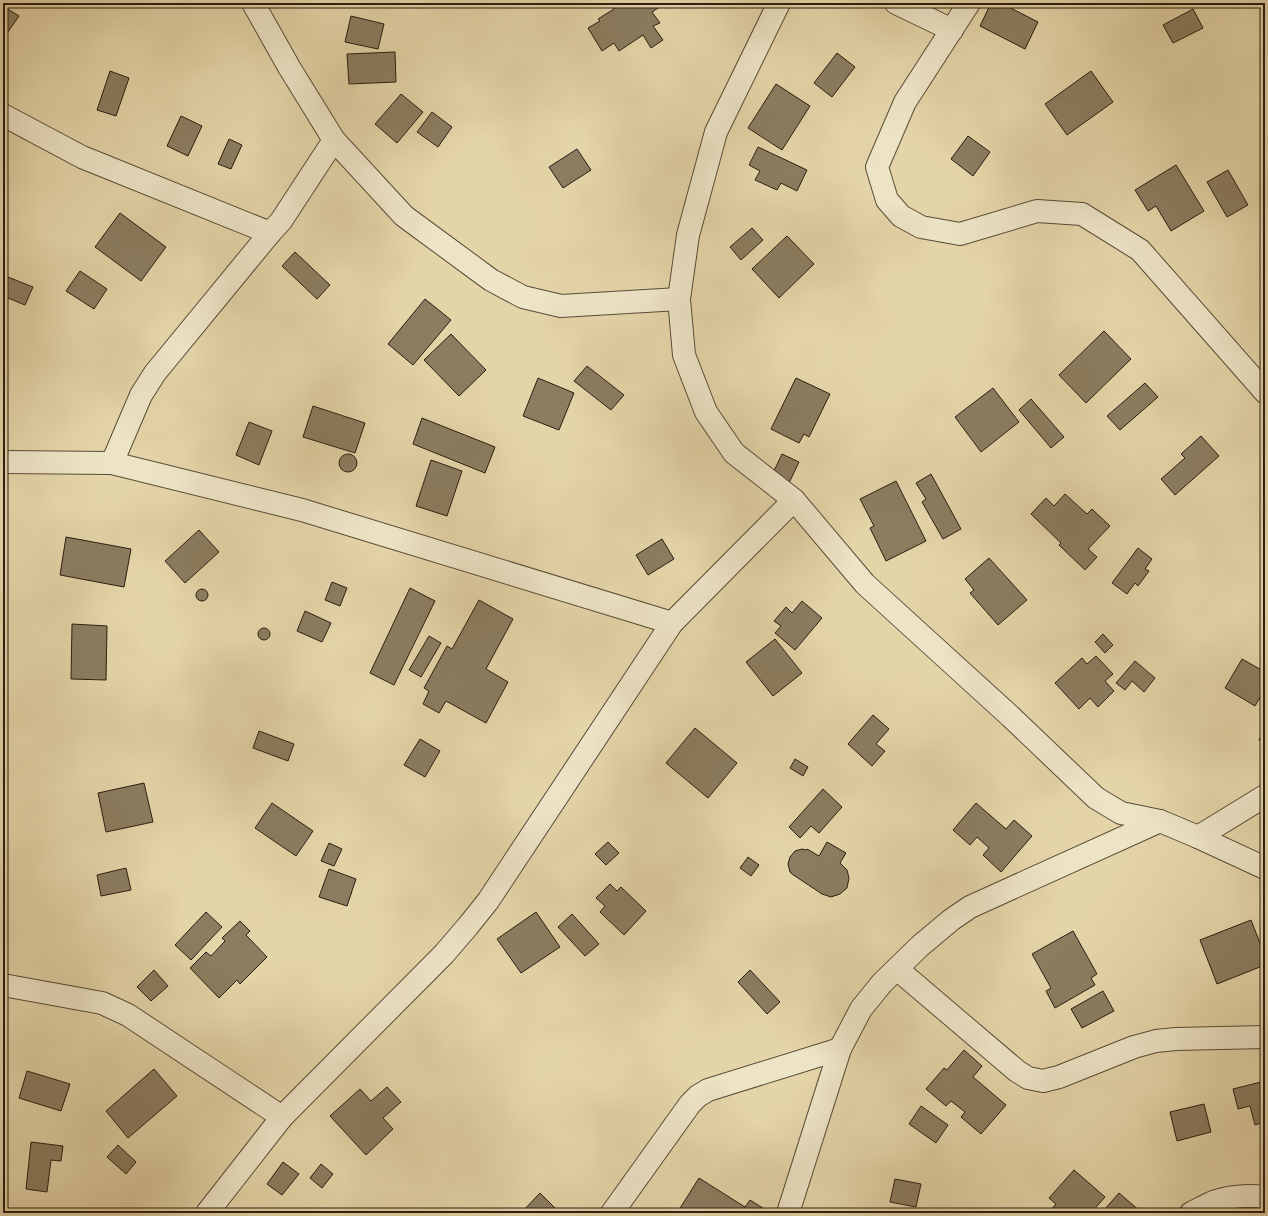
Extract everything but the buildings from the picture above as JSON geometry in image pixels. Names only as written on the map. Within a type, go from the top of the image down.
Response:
[{"type":"street","points":[[253,3],[289,67],[334,140],[404,216],[491,280],[523,297],[561,306],[679,299]]},
{"type":"street","points":[[779,3],[716,132],[688,235],[679,299],[684,355],[706,412],[734,453],[794,500],[864,584],[1010,716],[1096,798],[1121,813],[1160,821],[1265,868]]},
{"type":"street","points":[[896,3],[952,30]]},
{"type":"street","points":[[969,3],[905,102],[877,167],[887,200],[901,216],[921,227],[960,234],[1036,211],[1082,214],[1140,250],[1265,392]]},
{"type":"street","points":[[3,115],[82,157],[270,233]]},
{"type":"street","points":[[112,463],[141,395],[155,373],[281,221],[334,140]]},
{"type":"street","points":[[3,462],[112,463],[302,510],[672,623]]},
{"type":"street","points":[[207,1213],[282,1117],[438,960],[468,926],[488,901],[672,623],[794,500]]},
{"type":"street","points":[[1198,837],[1265,796]]},
{"type":"street","points":[[788,1213],[840,1049],[861,1009],[882,983],[920,946],[951,920],[970,907],[1160,821]]},
{"type":"street","points":[[897,969],[1017,1071],[1028,1078],[1043,1081],[1059,1077],[1134,1047],[1156,1041],[1176,1039],[1265,1037]]},
{"type":"street","points":[[3,985],[102,1003],[128,1014],[282,1117]]},
{"type":"street","points":[[612,1213],[690,1104],[698,1096],[708,1090],[840,1049]]},
{"type":"street","points":[[1191,1213],[1212,1202],[1248,1196],[1265,1197]]}]
